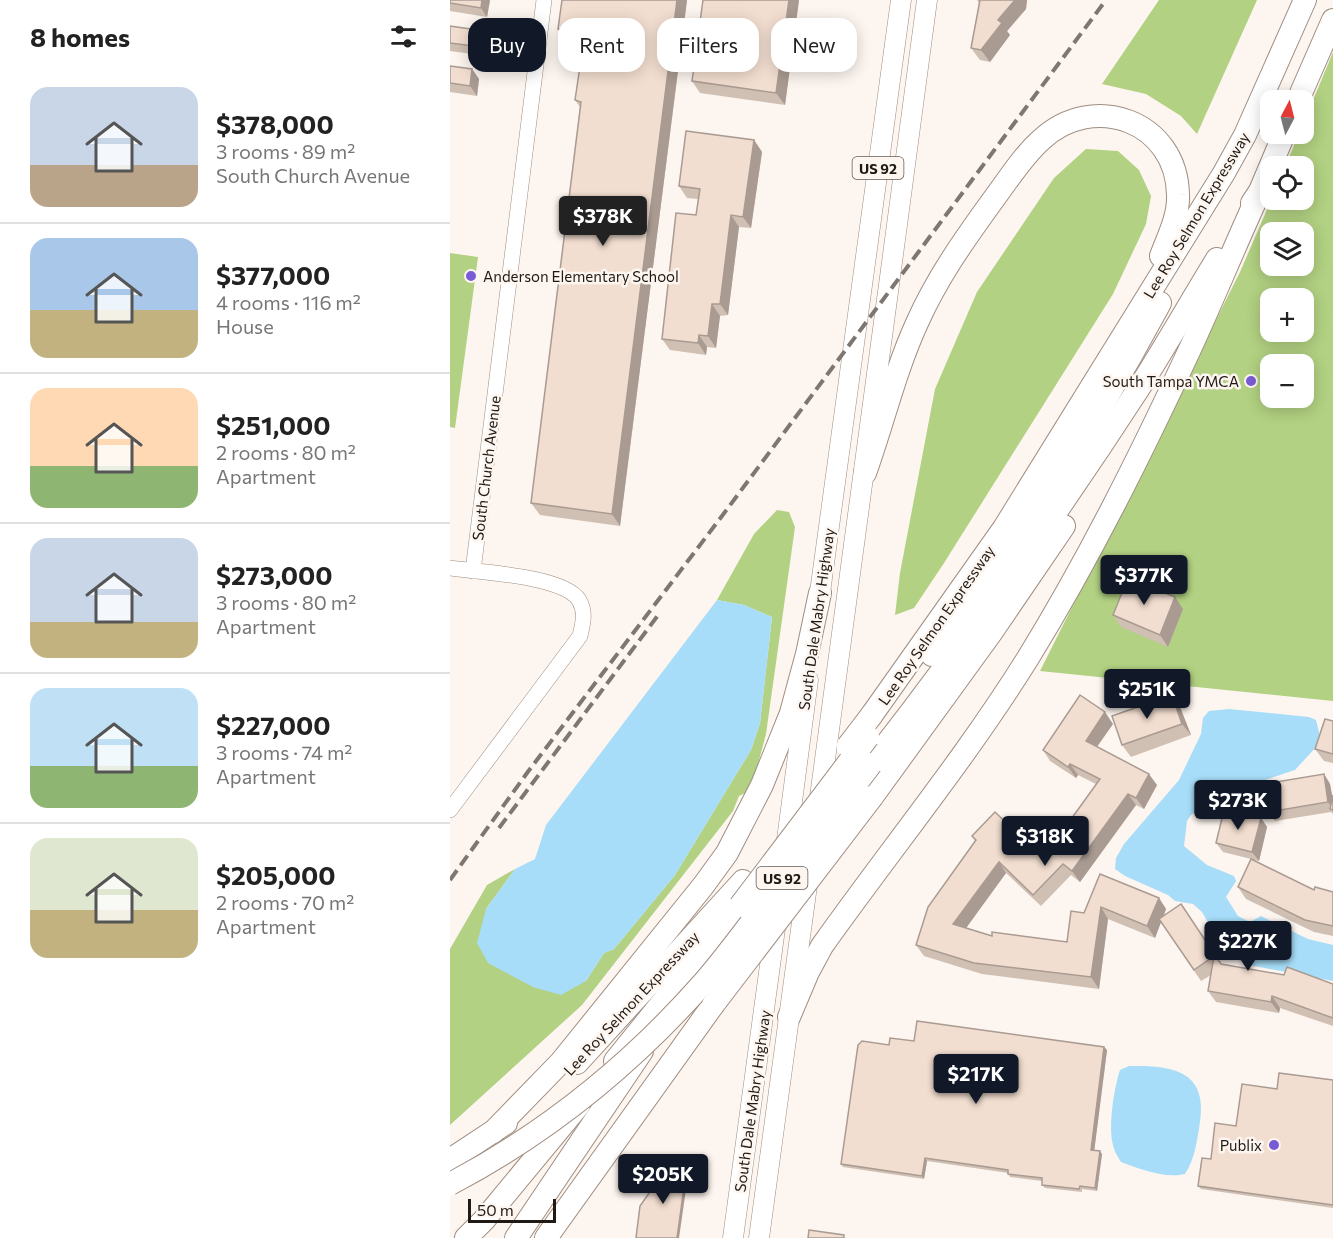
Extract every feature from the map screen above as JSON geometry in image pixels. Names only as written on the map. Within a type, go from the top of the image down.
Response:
[{"type":"highway","name":"Lee Roy Selmon Expressway","points":[[450,1160],[514,1118],[555,1084],[618,1020],[742,881],[870,727],[1004,528],[1224,173],[1245,135],[1305,0]]},
{"type":"highway","points":[[1302,90],[1333,20]]},
{"type":"highway","points":[[865,473],[910,340],[931,294],[953,255],[1028,153],[1053,129],[1083,117],[1113,116],[1141,127],[1160,142],[1175,173],[1178,195],[1173,222],[1149,284],[1122,335]]},
{"type":"highway","points":[[516,1238],[740,906],[870,727],[951,631],[995,569],[1069,457],[1156,309],[1217,193],[1224,173]]},
{"type":"highway","points":[[546,1238],[713,1005],[872,797],[1032,575],[1105,463],[1192,315],[1260,191]]},
{"type":"highway","points":[[789,1017],[822,946],[980,731],[1029,657],[1073,581],[1114,504],[1190,349],[1260,191]]},
{"type":"highway","name":"Lee Roy Selmon Expressway","points":[[450,1184],[521,1142],[574,1104],[626,1060],[683,1005],[723,958],[951,661],[1086,468],[1138,389],[1260,191]]},
{"type":"highway","points":[[493,1132],[561,1062],[716,869],[754,803],[791,713],[820,593]]},
{"type":"highway","points":[[466,1238],[484,1220],[643,1028],[740,906]]},
{"type":"main road","name":"South Dale Mabry Highway","points":[[733,1238],[901,0]]},
{"type":"main road","name":"South Dale Mabry Highway","points":[[759,1238],[865,473],[888,281],[927,0]]},
{"type":"street","name":"South Church Avenue","points":[[474,571],[544,0]]},
{"type":"street","points":[[450,568],[551,582],[571,590],[580,601],[585,616],[580,636],[450,810]]},
{"type":"green space","points":[[1159,0],[1257,0],[1197,134],[1181,116],[1146,94],[1102,84]]},
{"type":"green space","name":"South Tampa YMCA","points":[[1333,52],[1333,701],[1040,671],[1240,272],[1260,226],[1260,276],[1314,276],[1314,222],[1262,222],[1267,210],[1314,210],[1314,156],[1289,156],[1295,144],[1314,144],[1314,98]]},
{"type":"green space","points":[[1086,149],[1118,151],[1139,170],[1151,196],[1146,224],[1113,294],[944,563],[914,608],[895,615],[900,573],[935,389],[977,292],[1054,178]]},
{"type":"green space","points":[[450,253],[478,257],[455,428],[450,427]]},
{"type":"green space","points":[[777,510],[789,512],[795,527],[766,734],[751,790],[739,796],[733,811],[582,1005],[450,1125],[450,949],[487,885],[515,869],[486,909],[586,981],[604,953],[614,949],[675,875],[751,750],[760,723],[772,617],[744,605],[717,600],[754,534]]},
{"type":"water","points":[[717,600],[744,605],[772,617],[760,723],[751,750],[675,875],[614,949],[604,953],[586,981],[561,995],[533,987],[488,963],[477,943],[486,909],[515,869],[535,859],[546,825]]},
{"type":"water","points":[[1229,709],[1309,717],[1316,720],[1320,736],[1318,745],[1295,770],[1262,781],[1251,796],[1242,800],[1211,801],[1191,815],[1187,821],[1184,846],[1207,865],[1234,876],[1236,881],[1226,897],[1238,916],[1250,922],[1261,916],[1308,939],[1333,945],[1333,981],[1249,965],[1233,957],[1219,942],[1202,912],[1193,904],[1175,901],[1168,895],[1125,876],[1115,869],[1116,858],[1124,844],[1179,780],[1201,734],[1203,718],[1209,711]]},
{"type":"water","points":[[1129,1066],[1147,1066],[1176,1071],[1187,1076],[1195,1084],[1200,1095],[1199,1129],[1191,1163],[1185,1174],[1169,1175],[1144,1170],[1121,1162],[1116,1154],[1111,1128],[1114,1097],[1120,1070]]},
{"type":"building","points":[[450,0],[482,0],[481,8],[450,3]]},
{"type":"building","points":[[562,0],[677,0],[675,18],[657,18],[657,72],[668,72],[612,514],[531,503],[581,102],[575,100],[579,72],[645,72],[645,18],[560,18]]},
{"type":"building","points":[[703,0],[789,0],[786,18],[771,18],[771,72],[779,72],[776,93],[692,81],[693,72],[759,72],[759,18],[701,18]]},
{"type":"building","points":[[980,0],[1015,0],[998,20],[1002,23],[981,50],[971,48]]},
{"type":"building","points":[[450,26],[468,29],[468,45],[450,43]]},
{"type":"building","points":[[450,66],[468,68],[468,72],[472,72],[470,86],[450,83]]},
{"type":"building","points":[[686,131],[754,140],[743,217],[731,215],[720,304],[712,304],[708,336],[699,335],[698,343],[662,339],[676,213],[696,215],[700,189],[679,186]]},
{"type":"building","points":[[1128,578],[1175,597],[1160,635],[1113,615]]},
{"type":"building","points":[[1080,695],[1105,712],[1086,741],[1149,774],[1136,798],[1128,794],[1072,871],[1063,864],[1033,895],[999,862],[953,924],[992,936],[992,932],[1067,942],[1071,911],[1084,913],[1100,874],[1159,898],[1147,926],[1101,907],[1091,977],[974,963],[916,945],[928,907],[976,840],[972,836],[995,812],[1043,858],[1100,779],[1070,764],[1068,767],[1043,750]]},
{"type":"building","points":[[1172,695],[1182,724],[1122,745],[1112,716]]},
{"type":"building","points":[[1325,719],[1333,721],[1333,754],[1315,749]]},
{"type":"building","points":[[1324,774],[1328,802],[1268,812],[1264,784]]},
{"type":"building","points":[[1224,810],[1261,818],[1252,852],[1216,843]]},
{"type":"building","points":[[1251,859],[1314,890],[1315,887],[1333,892],[1333,926],[1305,920],[1238,887]]},
{"type":"building","points":[[1181,904],[1221,964],[1284,975],[1287,967],[1333,984],[1333,1018],[1272,996],[1271,1002],[1208,991],[1214,956],[1194,970],[1159,919]]},
{"type":"building","points":[[917,1021],[1104,1047],[1091,1150],[1100,1151],[1095,1188],[1080,1186],[1079,1189],[1042,1185],[1042,1178],[1008,1174],[1008,1170],[925,1158],[922,1176],[841,1164],[858,1045],[862,1041],[889,1045],[890,1038],[914,1041]]},
{"type":"building","name":"Publix","points":[[1279,1073],[1333,1080],[1333,1205],[1198,1186],[1202,1158],[1211,1159],[1215,1123],[1236,1126],[1242,1084],[1277,1089]]},
{"type":"building","points":[[670,1163],[687,1165],[677,1238],[636,1238],[640,1206]]},
{"type":"building","points":[[809,1230],[844,1235],[844,1238],[808,1238]]},
{"type":"railway","points":[[450,880],[527,773],[722,516],[1106,0]]},
{"type":"railway","points":[[499,828],[659,614]]},
{"type":"place","name":"Anderson Elementary School","points":[[471,276]]},
{"type":"place","name":"South Tampa YMCA","points":[[1251,381]]},
{"type":"place","name":"Publix","points":[[1274,1145]]}]
